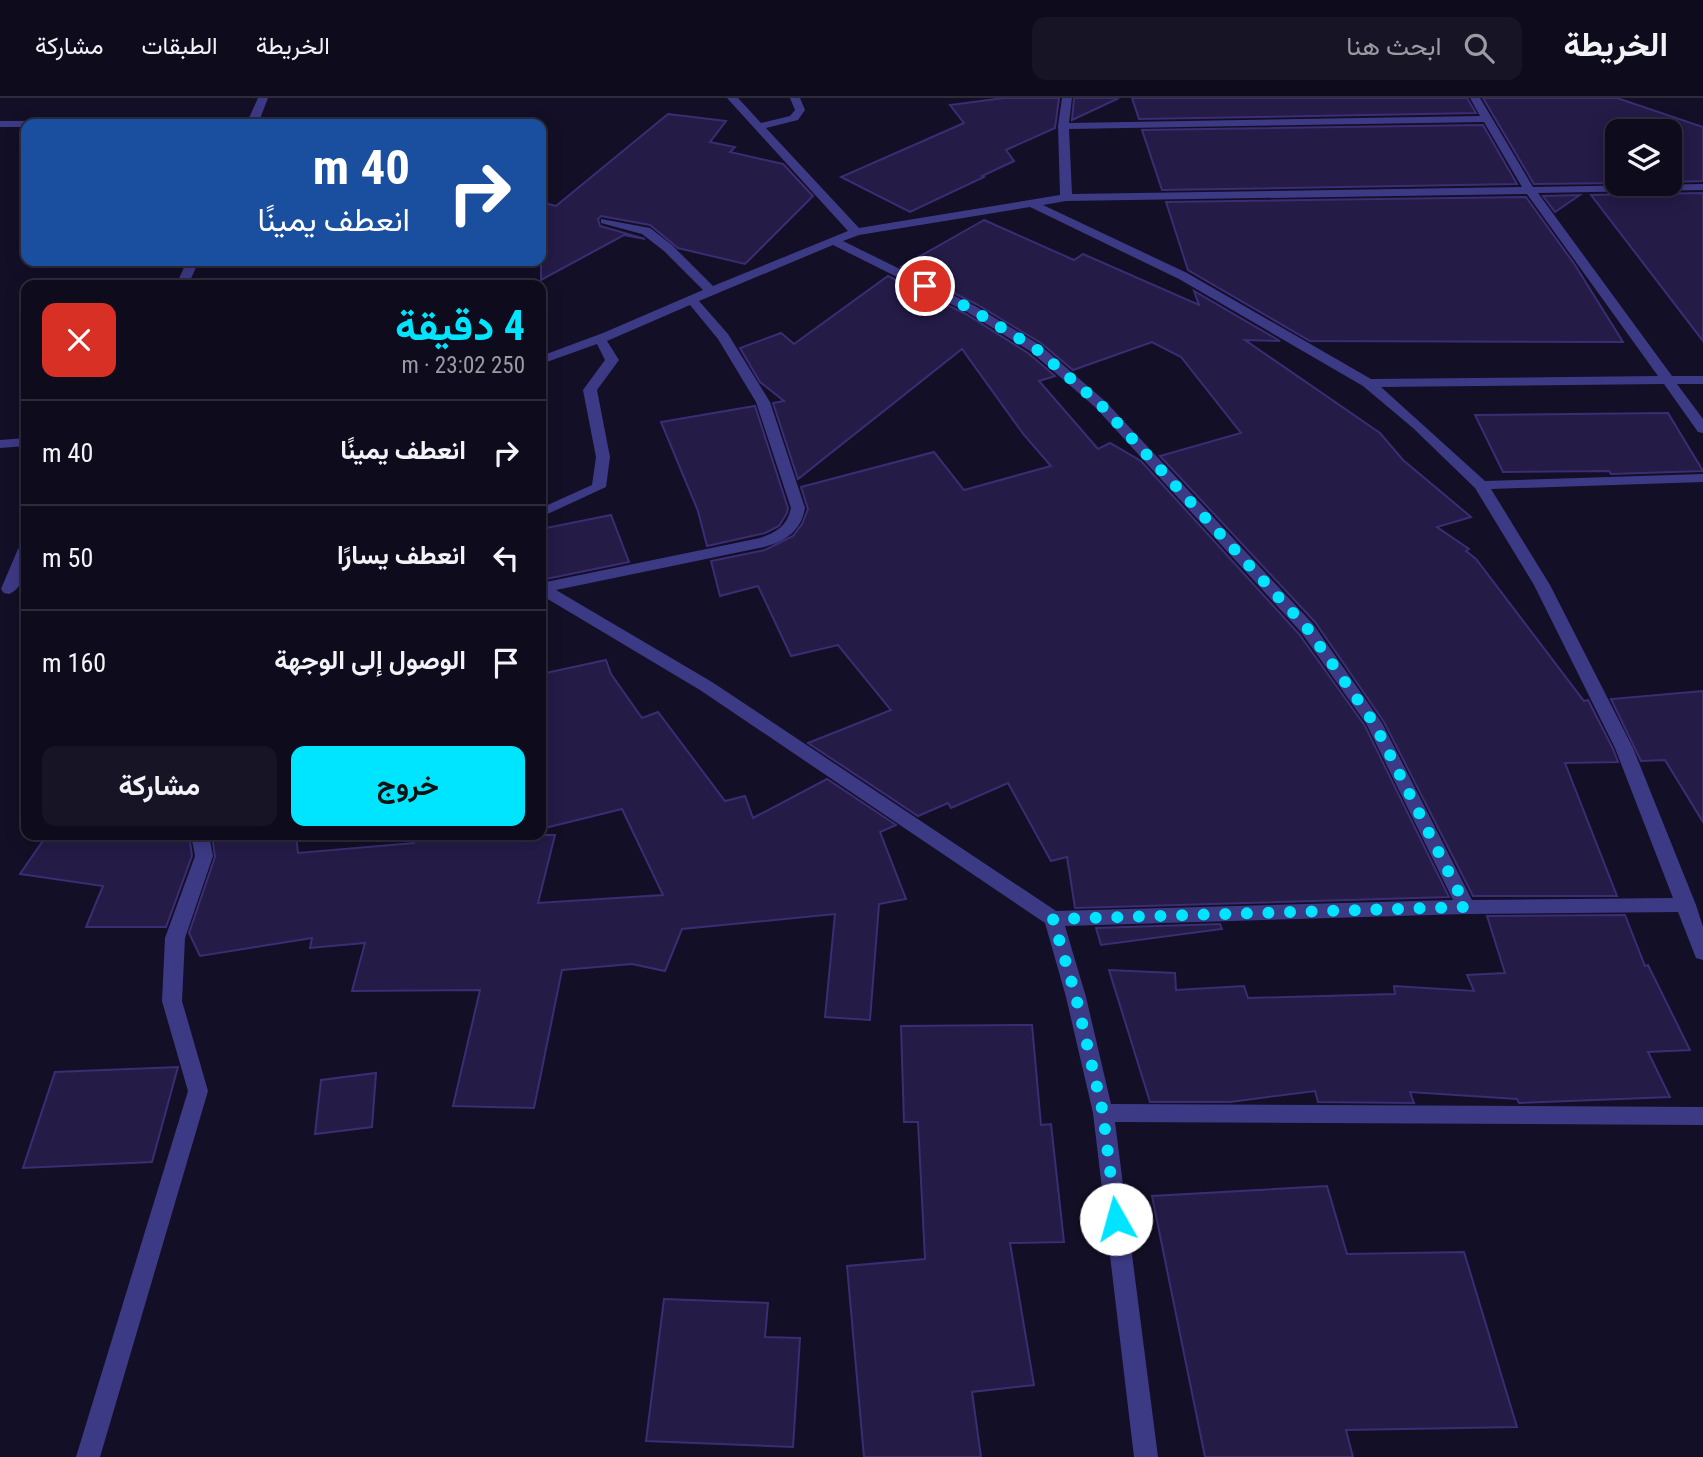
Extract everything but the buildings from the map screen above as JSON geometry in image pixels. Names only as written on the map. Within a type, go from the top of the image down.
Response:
[{"type":"street","points":[[255,119],[263,98]]},
{"type":"street","points":[[732,98],[856,232]]},
{"type":"street","points":[[758,127],[794,118],[800,110],[795,98]]},
{"type":"street","points":[[1066,198],[1063,126],[1067,98]]},
{"type":"street","points":[[1475,98],[1531,192],[1703,429]]},
{"type":"street","points":[[1063,126],[1488,119]]},
{"type":"street","points":[[0,124],[21,124]]},
{"type":"street","points":[[546,358],[600,339],[710,290],[856,232],[1066,198],[1703,187]]},
{"type":"street","points":[[1034,205],[1183,276],[1368,383],[1418,425],[1480,485],[1542,585],[1624,748],[1703,952]]},
{"type":"street","points":[[606,221],[646,231],[668,248],[710,290]]},
{"type":"street","points":[[832,240],[971,309],[1035,348],[1100,404],[1152,458],[1307,628],[1374,723],[1466,907]]},
{"type":"street","points":[[546,587],[764,542],[783,535],[796,523],[798,508],[763,402],[723,337],[691,299]]},
{"type":"street","points":[[546,511],[599,487],[603,457],[590,390],[612,360],[600,339]]},
{"type":"street","points":[[1368,383],[1703,380]]},
{"type":"street","points":[[0,444],[21,442]]},
{"type":"street","points":[[1480,485],[1703,478]]},
{"type":"street","points":[[9,589],[21,561]]},
{"type":"street","points":[[546,591],[706,686],[1053,919],[1466,907],[1687,905]]},
{"type":"street","points":[[88,1457],[198,1091],[172,1001],[176,937],[204,856],[201,840]]},
{"type":"street","points":[[1053,919],[1076,997],[1103,1113],[1146,1457]]},
{"type":"street","points":[[1103,1113],[1703,1116]]},
{"type":"route","points":[[925,286],[971,309],[1035,348],[1100,404],[1307,628],[1374,723],[1466,907],[1053,919],[1076,997],[1103,1113],[1116,1219]]}]
